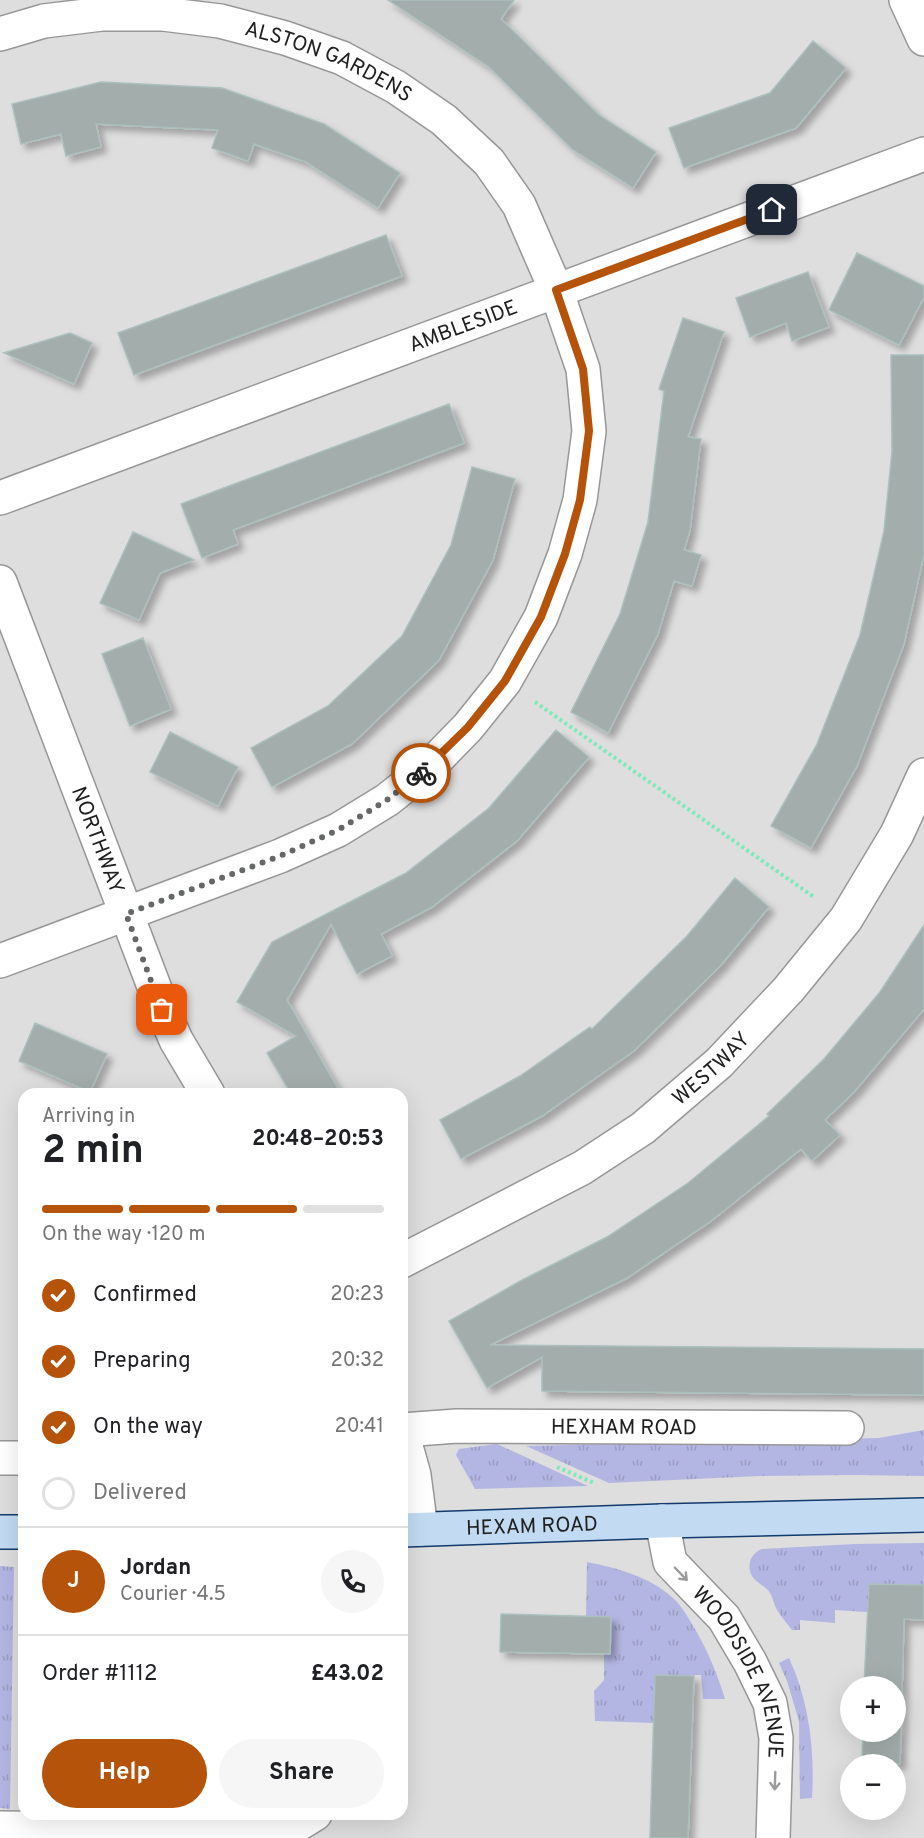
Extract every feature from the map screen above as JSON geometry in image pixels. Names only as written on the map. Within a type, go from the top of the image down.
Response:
[{"type":"main road","points":[[662,1521],[924,1515]]},
{"type":"main road","name":"HEXAM ROAD","points":[[412,1529],[662,1521]]},
{"type":"main road","points":[[0,1532],[18,1532]]},
{"type":"street","points":[[906,0],[924,39]]},
{"type":"street","name":"ALSTON GARDENS","points":[[0,34],[44,21],[102,14],[163,14],[220,21],[285,38],[342,58],[396,87],[444,120],[489,162],[519,205],[556,290],[583,369],[589,431],[580,500],[565,554],[541,617],[505,681],[468,727],[430,766],[387,800],[338,830],[280,856],[0,960]]},
{"type":"street","name":"AMBLESIDE","points":[[0,498],[924,154]]},
{"type":"street","name":"NORTHWAY","points":[[0,582],[162,1010],[176,1040],[204,1088]]},
{"type":"street","name":"WESTWAY","points":[[408,1259],[582,1168],[643,1128],[719,1063],[788,990],[846,919],[897,834],[924,775]]},
{"type":"street","name":"HEXHAM ROAD","points":[[408,1430],[457,1425],[847,1428]]},
{"type":"street","points":[[408,1453],[414,1475],[412,1529]]},
{"type":"street","points":[[0,1458],[18,1458]]},
{"type":"street","name":"WOODSIDE AVENUE","points":[[662,1521],[670,1562],[724,1618],[750,1662],[770,1703],[776,1738],[773,1838]]},
{"type":"street","points":[[22,1827],[269,1831],[297,1825],[305,1820]]},
{"type":"path","points":[[505,681],[846,919]]},
{"type":"path","points":[[555,1466],[598,1485],[599,1523]]},
{"type":"shaded area","points":[[0,0],[924,0],[924,1838],[0,1838]]},
{"type":"green space","points":[[924,1430],[924,1476],[759,1476],[609,1483],[526,1446],[879,1438]]},
{"type":"green space","points":[[497,1444],[588,1486],[475,1489],[456,1455],[459,1449]]},
{"type":"green space","points":[[924,1543],[924,1585],[869,1584],[867,1612],[835,1610],[835,1623],[800,1620],[800,1630],[792,1630],[777,1610],[770,1593],[754,1578],[749,1568],[752,1556],[762,1549]]},
{"type":"green space","points":[[587,1562],[621,1570],[642,1578],[675,1599],[705,1648],[725,1699],[703,1699],[701,1675],[656,1675],[654,1723],[595,1721],[594,1691],[604,1680],[604,1654],[610,1654],[611,1617],[586,1616]]},
{"type":"green space","points":[[0,1566],[14,1567],[10,1809],[0,1808]]},
{"type":"green space","points":[[789,1658],[801,1691],[809,1726],[812,1798],[800,1799],[799,1721],[779,1663]]},
{"type":"building","points":[[388,0],[514,0],[501,19],[599,115],[656,152],[633,188],[573,150],[489,67]]},
{"type":"building","points":[[813,41],[846,68],[796,128],[684,168],[669,128],[770,93]]},
{"type":"building","points":[[101,82],[222,88],[324,124],[400,173],[378,208],[306,162],[254,144],[248,161],[212,148],[218,130],[96,124],[101,147],[66,156],[61,134],[21,144],[12,104]]},
{"type":"building","points":[[386,235],[402,276],[134,375],[118,333]]},
{"type":"building","points":[[857,253],[924,286],[924,297],[899,345],[829,310]]},
{"type":"building","points":[[808,272],[829,327],[792,341],[786,323],[750,337],[736,298]]},
{"type":"building","points":[[683,318],[724,332],[688,437],[701,439],[690,530],[684,550],[701,555],[692,586],[674,581],[658,634],[608,733],[571,712],[620,614],[648,522],[664,391],[659,389]]},
{"type":"building","points":[[70,333],[92,343],[74,384],[4,353]]},
{"type":"building","points":[[891,355],[924,355],[924,554],[904,644],[857,766],[811,848],[771,826],[817,744],[860,635],[884,531],[892,451]]},
{"type":"building","points":[[449,404],[464,443],[233,530],[238,544],[202,558],[181,504]]},
{"type":"building","points":[[472,467],[515,479],[493,560],[439,660],[352,744],[272,787],[251,748],[328,706],[402,636],[451,545]]},
{"type":"building","points":[[133,532],[194,560],[160,573],[139,620],[100,603]]},
{"type":"building","points":[[143,638],[171,709],[130,726],[102,654]]},
{"type":"building","points":[[556,730],[589,757],[517,841],[432,907],[381,934],[392,956],[357,974],[331,924],[287,1000],[338,1088],[287,1088],[267,1053],[296,1036],[237,1002],[272,942],[406,873],[489,808]]},
{"type":"building","points":[[170,732],[238,767],[218,806],[150,772]]},
{"type":"building","points":[[735,878],[769,907],[721,965],[635,1050],[542,1116],[461,1159],[440,1120],[520,1076],[590,1027],[592,1029],[687,936]]},
{"type":"building","points":[[924,925],[924,1009],[854,1092],[825,1120],[840,1135],[812,1161],[801,1149],[711,1221],[627,1278],[490,1345],[924,1349],[924,1395],[542,1391],[542,1357],[487,1388],[449,1321],[524,1279],[607,1237],[688,1183],[769,1116],[767,1114],[824,1059],[880,992]]},
{"type":"building","points":[[35,1023],[107,1054],[92,1088],[81,1088],[19,1061]]},
{"type":"building","points":[[869,1584],[924,1585],[924,1620],[904,1619],[902,1676],[864,1676]]},
{"type":"building","points":[[501,1614],[611,1617],[610,1654],[500,1652]]},
{"type":"building","points":[[655,1675],[694,1676],[688,1838],[650,1838]]},
{"type":"building","points":[[863,1742],[901,1742],[900,1754],[862,1754]]},
{"type":"way so far","points":[[162,1010],[126,914],[280,856],[338,830],[387,800],[421,773]]},
{"type":"route","points":[[421,773],[468,727],[505,681],[541,617],[565,554],[580,500],[589,431],[583,369],[556,290],[772,210]]}]
